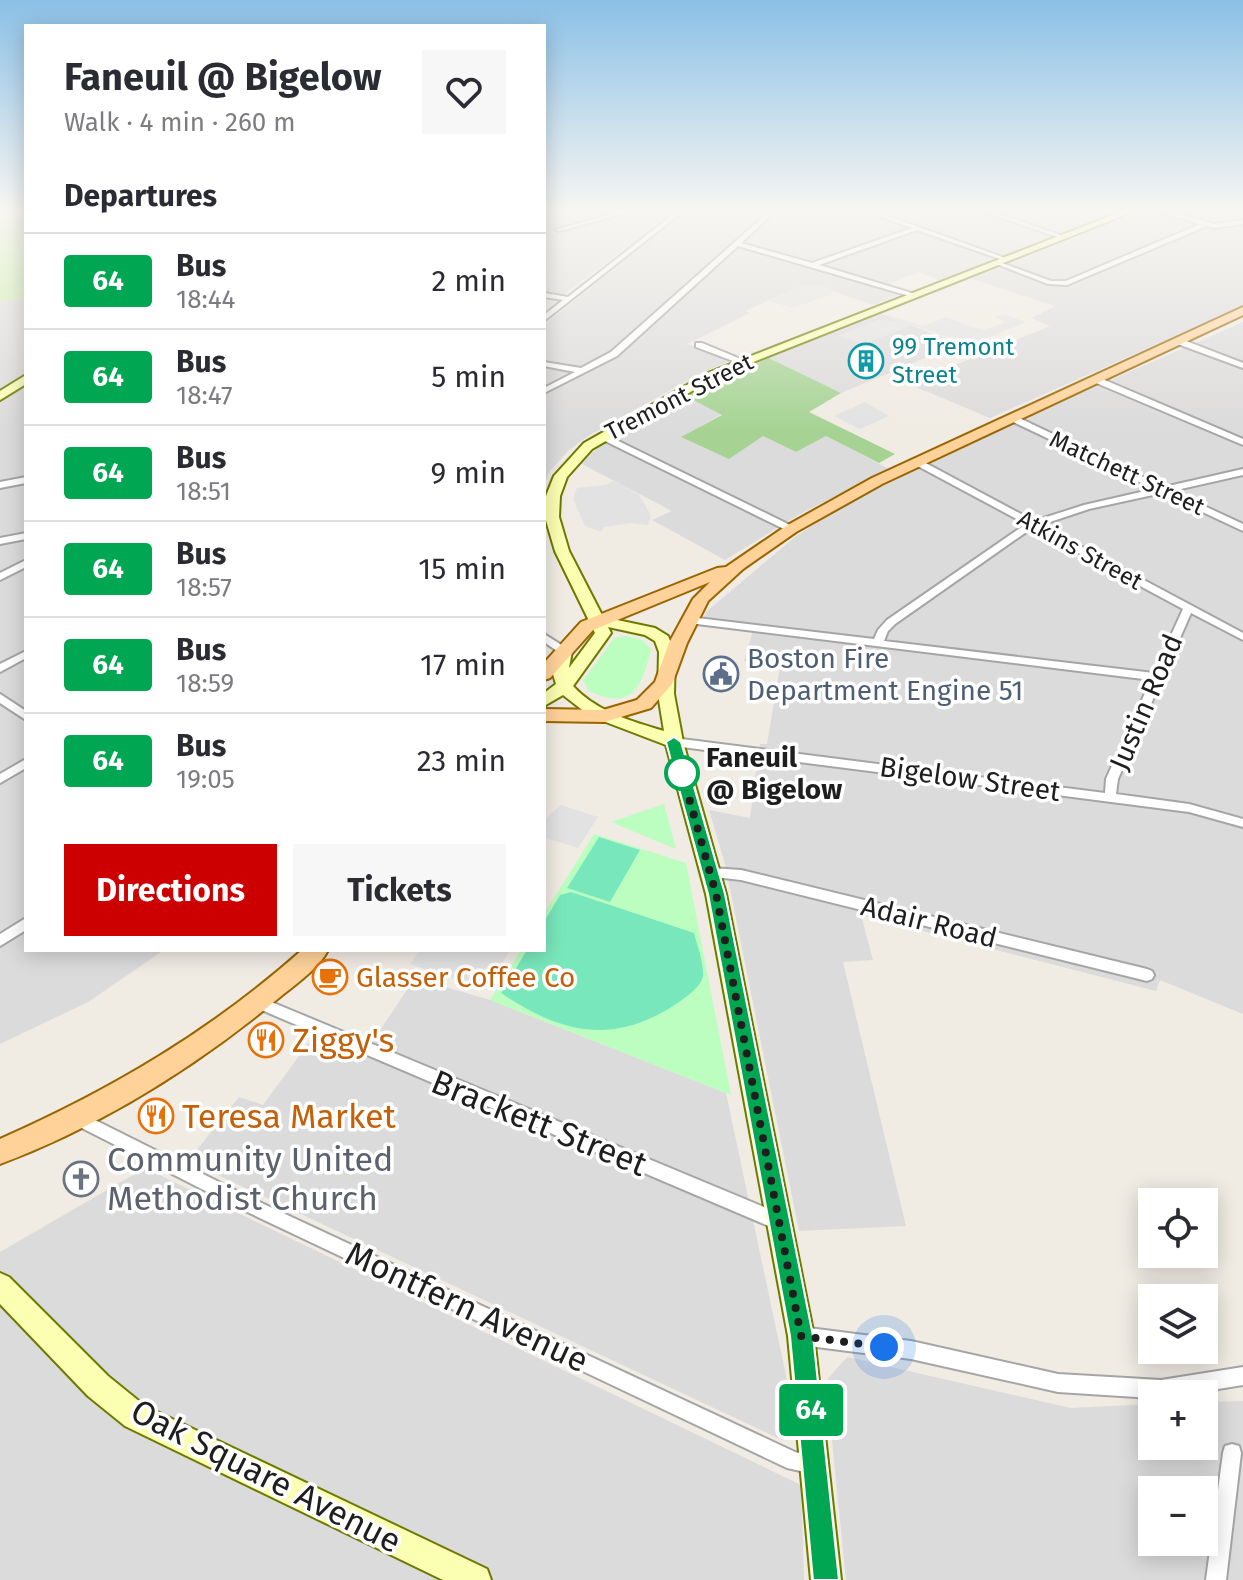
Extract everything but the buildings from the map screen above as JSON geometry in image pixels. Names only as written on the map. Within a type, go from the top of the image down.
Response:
[{"type":"main road","name":"Tremont Street","points":[[599,621],[558,543],[551,510],[564,470],[602,436],[706,378],[945,283]]},
{"type":"main road","points":[[546,715],[604,716],[644,704],[660,689],[701,599],[745,561],[791,529],[864,487],[1097,380],[1125,361],[1243,311]]},
{"type":"main road","points":[[0,396],[24,380]]},
{"type":"main road","points":[[546,672],[583,629],[745,561]]},
{"type":"main road","points":[[654,601],[679,604],[688,612],[689,620]]},
{"type":"main road","points":[[599,621],[631,626],[660,637],[667,652],[666,694],[674,742],[711,873],[801,1336],[817,1466],[826,1580]]},
{"type":"main road","points":[[546,700],[563,687],[601,637],[599,621]]},
{"type":"main road","points":[[563,687],[559,667],[564,651]]},
{"type":"main road","name":"Bigelow Street","points":[[563,687],[571,697],[604,716],[674,742]]},
{"type":"main road","points":[[0,1152],[77,1118],[180,1061],[257,1002],[315,952]]},
{"type":"main road","name":"Oak Square Avenue","points":[[0,1286],[98,1386],[135,1416],[476,1580]]},
{"type":"street","points":[[546,317],[589,283]]},
{"type":"street","points":[[546,390],[614,354],[692,283]]},
{"type":"street","points":[[872,283],[913,295]]},
{"type":"street","points":[[546,295],[569,299]]},
{"type":"street","points":[[1178,341],[1243,366]]},
{"type":"street","points":[[699,345],[744,362]]},
{"type":"street","points":[[546,364],[584,371]]},
{"type":"street","points":[[1097,380],[1243,442]]},
{"type":"street","name":"Matchett Street","points":[[1012,418],[1243,528]]},
{"type":"street","points":[[602,436],[791,529]]},
{"type":"street","name":"Atkins Street","points":[[917,462],[1243,637]]},
{"type":"street","points":[[878,644],[891,622],[1034,524],[1162,489],[1243,472]]},
{"type":"street","points":[[0,485],[24,480]]},
{"type":"street","points":[[0,541],[24,536]]},
{"type":"street","points":[[0,577],[24,564]]},
{"type":"street","name":"Justin Road","points":[[1110,798],[1112,779],[1188,609]]},
{"type":"street","points":[[689,620],[1157,677]]},
{"type":"street","points":[[546,638],[564,651]]},
{"type":"street","points":[[0,669],[24,655]]},
{"type":"street","points":[[0,698],[24,715]]},
{"type":"street","name":"Bigelow Street","points":[[674,742],[1110,798],[1201,811],[1243,823]]},
{"type":"street","points":[[0,779],[24,764]]},
{"type":"street","name":"Adair Road","points":[[711,873],[741,875],[1147,975]]},
{"type":"street","points":[[0,941],[24,924]]},
{"type":"street","name":"Brackett Street","points":[[257,1002],[777,1221]]},
{"type":"street","name":"Montfern Avenue","points":[[77,1118],[247,1204],[794,1461],[817,1466]]},
{"type":"street","points":[[801,1336],[911,1350],[1058,1383],[1161,1389],[1243,1376]]},
{"type":"street","points":[[1216,1580],[1232,1453]]},
{"type":"shaded area","points":[[546,283],[580,283],[562,296],[546,292]]},
{"type":"shaded area","points":[[597,283],[864,283],[901,294],[873,305],[816,285],[796,288],[745,311],[750,313],[687,344],[733,360],[701,373],[588,436],[568,451],[546,480],[546,323]]},
{"type":"shaded area","points":[[983,283],[1243,283],[1243,306],[990,418],[909,384],[1050,326],[1032,318],[1055,306]]},
{"type":"shaded area","points":[[816,285],[833,289],[833,294],[792,308],[769,301],[796,288]]},
{"type":"shaded area","points":[[24,298],[24,373],[0,390],[0,301]]},
{"type":"shaded area","points":[[882,314],[959,344],[841,393],[769,358]]},
{"type":"shaded area","points":[[1003,314],[1026,322],[977,342],[906,323],[911,326],[864,344],[837,336],[878,320],[901,322],[886,316],[889,315],[923,326],[946,317],[984,331],[1005,322],[995,317]]},
{"type":"shaded area","points":[[1243,322],[1243,1014],[1160,980],[1156,991],[861,915],[873,960],[843,962],[906,1226],[799,1231],[725,864],[709,810],[750,818],[760,744],[767,744],[780,667],[744,661],[755,624],[704,617],[706,612],[795,537],[845,504],[1049,407]]},
{"type":"shaded area","points":[[24,384],[24,478],[0,482],[0,400]]},
{"type":"shaded area","points":[[684,395],[722,414],[682,437],[763,436],[796,452],[826,436],[889,469],[800,514],[725,560],[652,520],[672,511],[580,463],[601,445]]},
{"type":"shaded area","points":[[865,402],[889,416],[860,429],[834,416]]},
{"type":"shaded area","points":[[614,480],[639,495],[651,515],[648,525],[630,523],[604,527],[601,532],[585,526],[573,499],[577,488],[606,485]]},
{"type":"shaded area","points":[[24,483],[24,952],[161,952],[88,1002],[0,1044],[0,487]]},
{"type":"shaded area","points":[[561,805],[598,817],[578,848],[546,838],[546,818]]},
{"type":"shaded area","points":[[419,952],[509,952],[486,990],[410,964]]},
{"type":"shaded area","points":[[415,978],[490,1000],[726,1093],[798,1432],[782,1440],[188,1161],[239,1097],[263,1105],[310,1041],[360,1060]]},
{"type":"shaded area","points":[[145,1168],[801,1485],[804,1580],[0,1580],[0,1252]]},
{"type":"shaded area","points":[[847,1357],[1071,1408],[1138,1405],[1138,1460],[1218,1460],[1218,1402],[1243,1401],[1243,1580],[846,1580],[826,1381]]},
{"type":"green space","points":[[0,283],[24,283],[24,298],[0,301]]},
{"type":"green space","points":[[769,358],[841,393],[809,412],[895,454],[879,463],[826,436],[796,452],[763,436],[729,459],[681,437],[722,415],[684,395]]},
{"type":"green space","points":[[627,636],[642,640],[651,649],[639,684],[626,697],[604,697],[589,691],[583,681],[614,638]]},
{"type":"green space","points":[[664,804],[676,849],[611,822]]},
{"type":"green space","points":[[594,834],[686,863],[731,1095],[490,1000],[520,952],[546,952],[546,911]]},
{"type":"green space","points":[[599,837],[640,850],[610,902],[567,888]]},
{"type":"green space","points":[[571,892],[694,933],[703,971],[699,985],[673,1006],[650,1019],[606,1030],[564,1025],[501,993],[526,952],[546,952],[546,919],[560,895]]},
{"type":"bus line","name":"64","points":[[674,742],[716,894],[801,1336],[817,1466],[826,1580]]},
{"type":"place","name":"99 Tremont Street","points":[[866,361]]},
{"type":"place","name":"Boston Fire Department Engine 51","points":[[721,674]]},
{"type":"place","name":"Faneuil @ Bigelow","points":[[682,773]]},
{"type":"place","name":"Glasser Coffee Co","points":[[330,977]]},
{"type":"place","name":"Ziggy's","points":[[266,1040]]},
{"type":"place","name":"Teresa Market","points":[[156,1116]]},
{"type":"place","name":"Community United Methodist Church","points":[[81,1179]]},
{"type":"route","points":[[682,773],[716,894],[801,1336],[884,1347]]}]
